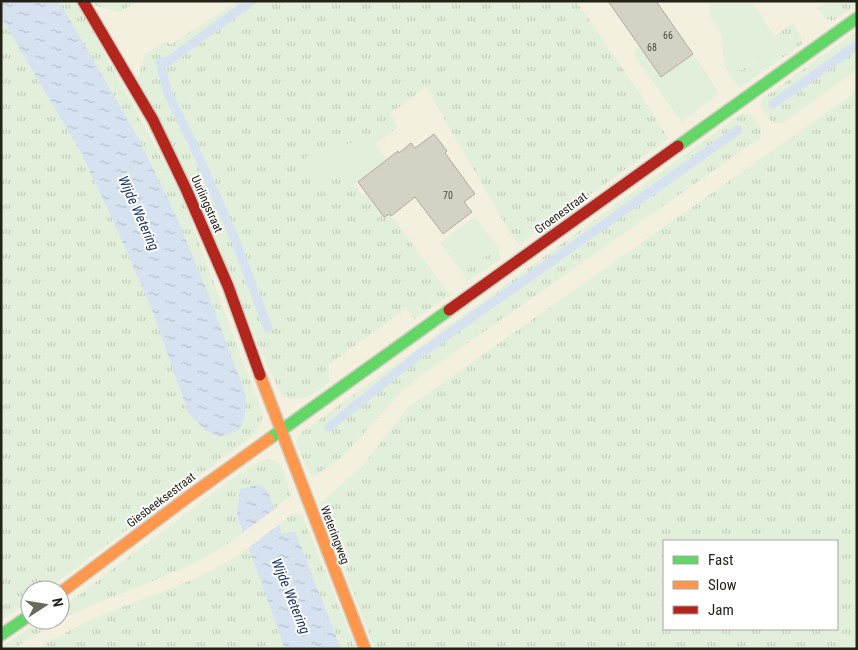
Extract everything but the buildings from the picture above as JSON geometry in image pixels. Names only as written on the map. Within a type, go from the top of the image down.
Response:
[{"type":"street","name":"Uurlingstraat","points":[[83,1],[153,120],[186,189],[228,286],[280,431]]},
{"type":"street","name":"Groenestraat","points":[[280,431],[857,18]]},
{"type":"street","name":"Giesbeeksestraat","points":[[70,586],[280,431]]},
{"type":"street","name":"Weteringweg","points":[[280,431],[364,649]]},
{"type":"street","points":[[1,635],[20,622]]},
{"type":"green space","points":[[59,1],[76,1],[181,194],[263,416],[256,433],[59,580],[20,580],[20,608],[1,620],[1,17],[81,153],[113,220],[152,310],[245,416],[246,395],[208,293],[174,211],[135,132]]},
{"type":"green space","points":[[93,1],[138,1],[120,12],[96,6]]},
{"type":"green space","points":[[238,1],[576,1],[651,110],[668,139],[519,245],[509,231],[426,87],[390,114],[398,127],[375,144],[370,137],[306,157],[317,179],[344,168],[362,195],[366,192],[384,217],[390,214],[450,295],[414,319],[406,309],[329,364],[329,383],[312,394],[296,399],[282,397],[138,79],[145,54],[166,41],[170,45]]},
{"type":"green space","points":[[709,1],[751,1],[780,44],[731,77],[725,66],[721,34],[711,17]]},
{"type":"green space","points":[[827,1],[857,1],[857,5],[832,21],[824,17],[818,9]]},
{"type":"green space","points":[[793,23],[800,34],[802,44],[739,88],[731,77],[780,44],[775,36]]},
{"type":"green space","points":[[857,31],[857,69],[783,123],[772,123],[761,107],[762,99]]},
{"type":"green space","points":[[640,47],[693,54],[713,83],[718,94],[682,122],[635,57],[635,50]]},
{"type":"green space","points":[[857,91],[857,649],[375,649],[319,504],[362,467],[407,408]]},
{"type":"green space","points":[[742,113],[750,114],[761,129],[760,138],[415,380],[403,390],[342,457],[312,478],[296,443],[298,435]]},
{"type":"green space","points":[[370,137],[387,161],[355,184],[344,168],[317,179],[306,157]]},
{"type":"green space","points":[[475,217],[498,247],[463,273],[440,243]]},
{"type":"green space","points":[[498,247],[501,259],[467,281],[463,273]]},
{"type":"green space","points":[[270,459],[282,466],[291,495],[273,510],[268,491],[260,484],[240,489],[237,515],[243,533],[224,547],[183,568],[70,616],[70,601],[236,476],[262,460]]},
{"type":"green space","points":[[293,513],[302,515],[356,649],[341,649],[295,531],[282,535],[278,525]]},
{"type":"green space","points":[[249,547],[285,649],[37,649],[95,618],[213,570]]},
{"type":"green space","points":[[27,630],[44,630],[13,649],[1,649],[1,647]]},
{"type":"water","name":"Wijde Wetering","points":[[1,1],[59,1],[135,132],[174,211],[208,293],[246,395],[245,416],[239,430],[219,437],[204,429],[188,412],[152,310],[113,220],[81,153],[1,17]]},
{"type":"water","name":"Wijde Wetering","points":[[260,484],[268,491],[282,534],[295,531],[341,649],[285,649],[237,515],[240,489]]},
{"type":"pier","points":[[276,508],[281,523],[247,549],[241,534]]},
{"type":"waterway","points":[[251,1],[167,62],[160,62],[168,93],[198,155],[236,242],[268,328]]},
{"type":"waterway","points":[[773,104],[857,45]]},
{"type":"waterway","points":[[329,427],[417,356],[738,130]]},
{"type":"traffic: fast","points":[[678,146],[857,18]]},
{"type":"traffic: fast","points":[[269,439],[449,310]]},
{"type":"traffic: fast","points":[[1,635],[20,622]]},
{"type":"traffic: slow","points":[[260,375],[365,649]]},
{"type":"traffic: slow","points":[[70,586],[269,439]]},
{"type":"traffic: jam","points":[[83,1],[153,120],[186,189],[228,286],[260,375]]},
{"type":"traffic: jam","points":[[449,310],[678,146]]}]
